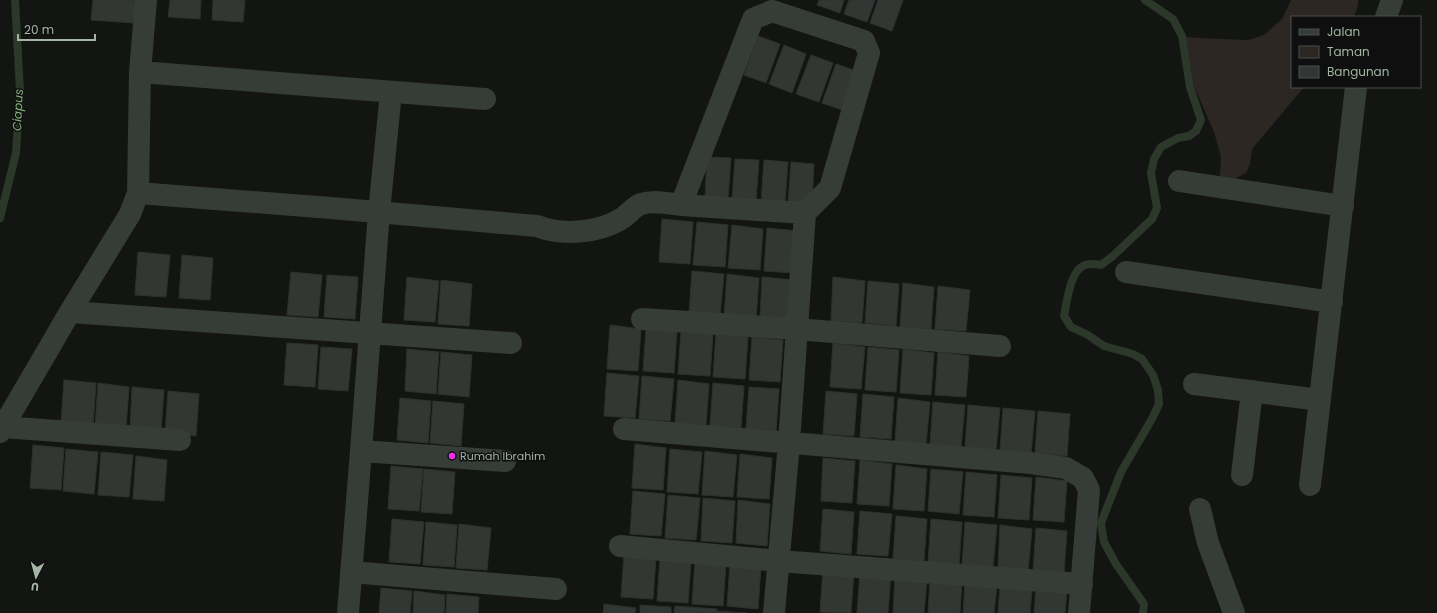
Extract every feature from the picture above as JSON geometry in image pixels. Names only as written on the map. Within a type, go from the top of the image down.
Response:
[{"type":"street","points":[[146,0],[140,72],[138,193],[130,214],[70,312],[1,430],[180,440]]},
{"type":"street","points":[[1386,16],[1392,0]]},
{"type":"street","points":[[681,205],[753,19],[772,11],[864,41],[868,53],[830,188],[805,213],[789,443],[774,613]]},
{"type":"street","points":[[140,72],[485,99]]},
{"type":"street","points":[[1310,485],[1356,88]]},
{"type":"street","points":[[348,613],[379,212],[391,92]]},
{"type":"street","points":[[1179,181],[1343,206]]},
{"type":"street","points":[[138,193],[537,226],[547,230],[568,232],[584,231],[611,225],[638,205],[646,203],[663,202],[681,205],[805,213]]},
{"type":"street","points":[[1126,272],[1332,302]]},
{"type":"street","points":[[70,312],[511,343]]},
{"type":"street","points":[[642,319],[797,328],[1000,346]]},
{"type":"street","points":[[1194,384],[1320,400]]},
{"type":"street","points":[[1242,475],[1252,391]]},
{"type":"street","points":[[624,429],[1031,463],[1066,468],[1083,478],[1089,490],[1079,613]]},
{"type":"street","points":[[361,451],[505,461]]},
{"type":"street","points":[[1200,508],[1208,543],[1234,613]]},
{"type":"street","points":[[620,546],[779,561],[1082,584]]},
{"type":"street","points":[[351,572],[556,589]]},
{"type":"green space","points":[[1291,0],[1358,0],[1354,16],[1291,16],[1291,88],[1303,88],[1252,149],[1250,164],[1246,173],[1228,182],[1220,176],[1221,157],[1214,132],[1194,86],[1186,37],[1248,40],[1264,35],[1282,19]]},
{"type":"building","points":[[93,0],[136,0],[134,23],[91,20]]},
{"type":"building","points":[[170,0],[201,0],[200,19],[168,17]]},
{"type":"building","points":[[213,0],[245,0],[243,22],[212,20]]},
{"type":"building","points":[[819,0],[844,0],[840,13],[817,5]]},
{"type":"building","points":[[849,0],[875,0],[867,22],[844,14]]},
{"type":"building","points":[[878,0],[903,0],[892,31],[870,23]]},
{"type":"building","points":[[758,36],[780,44],[766,83],[744,75]]},
{"type":"building","points":[[784,45],[806,54],[792,93],[769,84]]},
{"type":"building","points":[[811,55],[833,63],[819,102],[796,94]]},
{"type":"building","points":[[836,64],[859,72],[845,111],[822,103]]},
{"type":"building","points":[[707,157],[731,158],[728,199],[705,198]]},
{"type":"building","points":[[735,159],[759,160],[756,201],[732,200]]},
{"type":"building","points":[[764,160],[788,162],[785,203],[761,202]]},
{"type":"building","points":[[791,162],[814,164],[812,205],[788,203]]},
{"type":"building","points":[[662,219],[693,222],[690,264],[659,262]]},
{"type":"building","points":[[697,222],[728,225],[725,267],[693,265]]},
{"type":"building","points":[[732,225],[763,229],[760,270],[728,268]]},
{"type":"building","points":[[767,228],[798,231],[795,273],[764,271]]},
{"type":"building","points":[[138,252],[170,255],[166,297],[135,295]]},
{"type":"building","points":[[182,255],[213,258],[210,300],[179,298]]},
{"type":"building","points":[[692,271],[724,274],[720,316],[689,314]]},
{"type":"building","points":[[291,272],[322,275],[318,317],[287,315]]},
{"type":"building","points":[[727,274],[759,278],[756,319],[724,317]]},
{"type":"building","points":[[327,275],[358,277],[355,319],[324,317]]},
{"type":"building","points":[[407,277],[439,281],[435,322],[404,320]]},
{"type":"building","points":[[762,277],[794,280],[791,322],[760,320]]},
{"type":"building","points":[[833,277],[865,281],[862,323],[831,321]]},
{"type":"building","points":[[441,280],[472,284],[469,326],[438,324]]},
{"type":"building","points":[[868,281],[899,284],[896,326],[865,323]]},
{"type":"building","points":[[903,283],[934,287],[931,329],[900,327]]},
{"type":"building","points":[[938,286],[970,290],[966,331],[935,329]]},
{"type":"building","points":[[610,325],[641,329],[638,371],[607,369]]},
{"type":"building","points":[[646,328],[677,331],[674,373],[643,371]]},
{"type":"building","points":[[681,331],[713,334],[710,376],[678,374]]},
{"type":"building","points":[[716,334],[748,337],[745,379],[713,377]]},
{"type":"building","points":[[752,337],[783,340],[780,382],[749,380]]},
{"type":"building","points":[[287,343],[318,345],[315,387],[284,385]]},
{"type":"building","points":[[833,343],[865,347],[861,389],[830,387]]},
{"type":"building","points":[[321,347],[352,349],[348,391],[318,389]]},
{"type":"building","points":[[868,347],[899,350],[896,392],[865,390]]},
{"type":"building","points":[[407,349],[439,352],[436,394],[405,391]]},
{"type":"building","points":[[903,349],[934,353],[931,395],[900,393]]},
{"type":"building","points":[[441,352],[472,355],[469,397],[438,394]]},
{"type":"building","points":[[938,352],[969,356],[966,397],[935,395]]},
{"type":"building","points":[[607,373],[639,376],[635,418],[604,416]]},
{"type":"building","points":[[642,376],[674,379],[670,421],[639,419]]},
{"type":"building","points":[[64,380],[96,383],[93,425],[61,422]]},
{"type":"building","points":[[678,380],[709,384],[706,425],[675,423]]},
{"type":"building","points":[[98,383],[129,387],[126,428],[95,426]]},
{"type":"building","points":[[713,383],[744,386],[741,428],[710,426]]},
{"type":"building","points":[[132,387],[164,390],[161,432],[130,430]]},
{"type":"building","points":[[749,387],[779,389],[776,431],[746,429]]},
{"type":"building","points":[[168,391],[199,394],[196,436],[165,434]]},
{"type":"building","points":[[826,391],[857,394],[854,436],[823,434]]},
{"type":"building","points":[[863,394],[894,397],[891,439],[860,437]]},
{"type":"building","points":[[400,398],[431,401],[428,443],[397,440]]},
{"type":"building","points":[[898,398],[930,402],[926,444],[895,442]]},
{"type":"building","points":[[433,401],[464,404],[461,446],[430,443]]},
{"type":"building","points":[[933,402],[965,405],[961,447],[930,445]]},
{"type":"building","points":[[968,405],[1000,408],[996,450],[965,448]]},
{"type":"building","points":[[1003,408],[1035,411],[1031,453],[1000,451]]},
{"type":"building","points":[[1038,411],[1070,414],[1067,456],[1035,453]]},
{"type":"building","points":[[635,444],[666,448],[663,490],[632,488]]},
{"type":"building","points":[[33,445],[64,448],[61,490],[30,488]]},
{"type":"building","points":[[66,449],[98,452],[94,494],[63,491]]},
{"type":"building","points":[[670,449],[702,452],[698,494],[667,492]]},
{"type":"building","points":[[705,451],[737,455],[733,497],[702,495]]},
{"type":"building","points":[[101,452],[133,455],[129,497],[98,495]]},
{"type":"building","points":[[740,454],[772,458],[769,499],[737,497]]},
{"type":"building","points":[[136,456],[167,460],[164,501],[133,499]]},
{"type":"building","points":[[823,458],[855,461],[852,503],[821,501]]},
{"type":"building","points":[[860,460],[892,464],[889,506],[857,504]]},
{"type":"building","points":[[896,465],[927,469],[924,511],[893,509]]},
{"type":"building","points":[[391,466],[423,469],[419,511],[388,509]]},
{"type":"building","points":[[424,469],[455,472],[452,514],[421,512]]},
{"type":"building","points":[[931,469],[963,472],[959,514],[928,511]]},
{"type":"building","points":[[966,472],[997,475],[994,517],[963,515]]},
{"type":"building","points":[[1001,475],[1032,478],[1029,520],[998,518]]},
{"type":"building","points":[[1036,477],[1067,481],[1064,522],[1033,520]]},
{"type":"building","points":[[633,491],[665,494],[661,536],[630,534]]},
{"type":"building","points":[[668,495],[700,498],[696,540],[665,538]]},
{"type":"building","points":[[703,498],[735,501],[732,543],[701,541]]},
{"type":"building","points":[[738,500],[770,504],[767,546],[736,543]]},
{"type":"building","points":[[823,509],[854,512],[851,554],[820,551]]},
{"type":"building","points":[[860,511],[892,514],[888,556],[857,554]]},
{"type":"building","points":[[896,516],[927,519],[924,561],[893,559]]},
{"type":"building","points":[[392,519],[424,522],[420,564],[389,562]]},
{"type":"building","points":[[931,519],[962,522],[959,564],[928,562]]},
{"type":"building","points":[[426,522],[457,525],[454,567],[423,565]]},
{"type":"building","points":[[965,522],[997,525],[993,567],[962,565]]},
{"type":"building","points":[[459,524],[491,528],[487,570],[456,568]]},
{"type":"building","points":[[1000,525],[1032,529],[1028,571],[998,568]]},
{"type":"building","points":[[1036,528],[1067,531],[1064,573],[1033,571]]},
{"type":"building","points":[[624,554],[656,557],[653,599],[621,597]]},
{"type":"building","points":[[660,558],[691,561],[688,603],[657,601]]},
{"type":"building","points":[[695,561],[726,564],[723,606],[692,604]]},
{"type":"building","points":[[730,564],[761,567],[758,609],[727,606]]},
{"type":"building","points":[[823,569],[854,572],[851,613],[820,612]]},
{"type":"building","points":[[860,572],[891,575],[888,613],[857,613]]},
{"type":"building","points":[[895,576],[927,580],[924,613],[893,613]]},
{"type":"building","points":[[930,579],[962,583],[960,613],[928,613]]},
{"type":"building","points":[[965,583],[997,586],[994,613],[963,613]]},
{"type":"building","points":[[1000,586],[1032,589],[1030,613],[998,613]]},
{"type":"building","points":[[381,588],[412,591],[410,613],[379,613]]},
{"type":"building","points":[[1036,588],[1067,592],[1065,613],[1034,613]]},
{"type":"building","points":[[414,591],[445,595],[444,613],[413,613]]},
{"type":"building","points":[[447,594],[479,597],[478,613],[446,613]]},
{"type":"building","points":[[604,604],[636,608],[635,613],[603,613]]},
{"type":"building","points":[[640,605],[671,607],[671,613],[640,613]]},
{"type":"building","points":[[675,606],[717,609],[716,613],[674,613]]},
{"type":"building","points":[[717,611],[747,613],[717,613]]},
{"type":"waterway","name":"Ciapus","points":[[0,218],[16,153],[20,91],[15,0]]},
{"type":"waterway","points":[[1143,613],[1144,604],[1116,564],[1104,542],[1101,523],[1121,472],[1159,404],[1158,390],[1153,375],[1142,359],[1133,354],[1104,346],[1088,335],[1071,327],[1064,316],[1070,287],[1076,273],[1080,268],[1089,264],[1101,265],[1113,256],[1152,219],[1157,208],[1151,173],[1154,159],[1161,147],[1178,138],[1189,136],[1196,131],[1201,120],[1190,87],[1182,36],[1173,19],[1145,0]]},
{"type":"place","name":"Rumah Ibrahim","points":[[452,456]]}]
